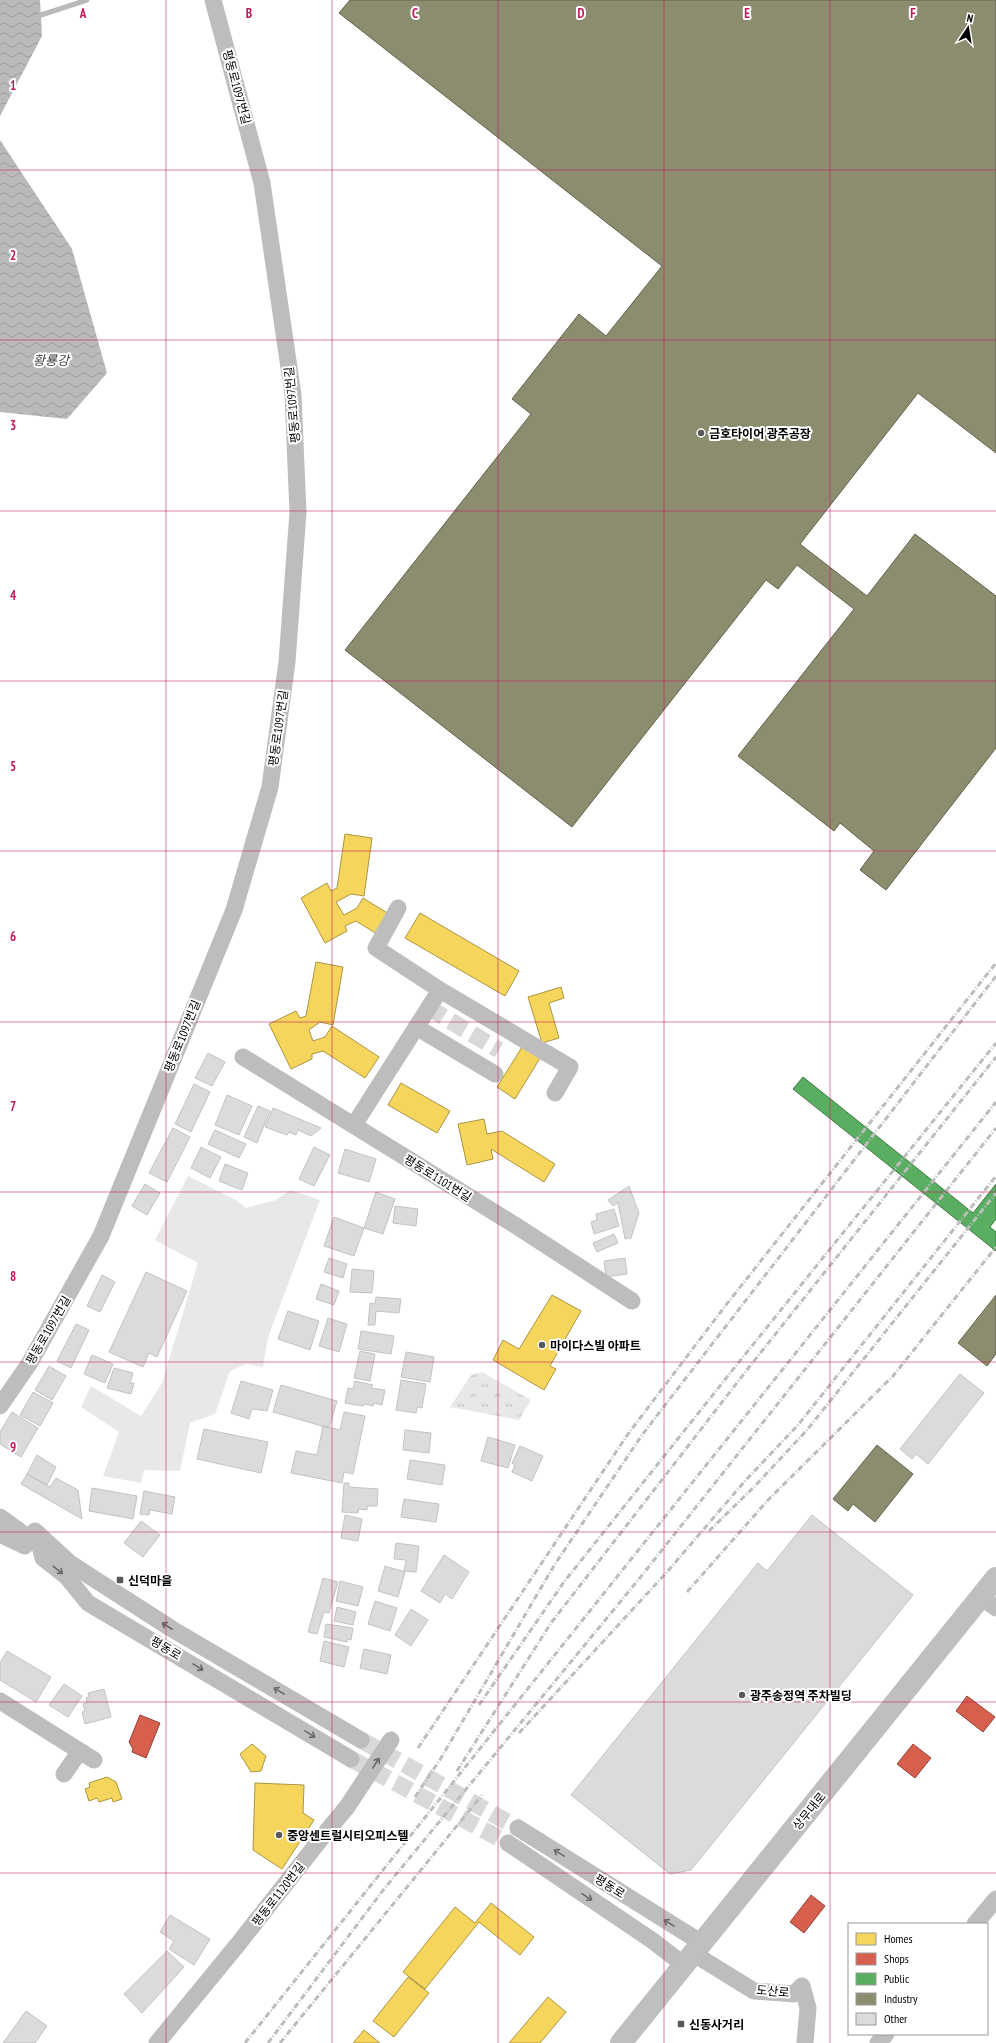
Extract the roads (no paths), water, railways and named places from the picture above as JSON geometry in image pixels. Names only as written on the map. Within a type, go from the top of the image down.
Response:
[{"type":"main road","name":"상무대로","points":[[621,2043],[693,1954],[988,1602],[996,1578]]},
{"type":"street","name":"평동로1097번길","points":[[0,1406],[29,1364],[101,1236],[234,910],[270,787],[287,662],[298,512],[293,395],[262,183],[213,0]]},
{"type":"street","points":[[398,908],[376,948],[440,990],[570,1067],[555,1093]]},
{"type":"street","points":[[354,1124],[440,990]]},
{"type":"street","points":[[416,1027],[495,1074]]},
{"type":"street","name":"평동로1101번길","points":[[243,1057],[354,1124],[632,1301]]},
{"type":"street","name":"평동로","points":[[0,1509],[33,1530],[71,1564],[172,1629],[361,1740]]},
{"type":"street","name":"평동로","points":[[0,1517],[40,1546],[43,1558],[66,1576],[88,1603],[351,1759]]},
{"type":"street","points":[[0,1534],[23,1544],[43,1558]]},
{"type":"street","points":[[0,1701],[94,1760]]},
{"type":"street","name":"평동로1120번길","points":[[157,2043],[239,1943],[326,1831],[347,1807],[391,1740]]},
{"type":"street","points":[[64,1774],[80,1751]]},
{"type":"street","name":"평동로","points":[[518,1828],[693,1954]]},
{"type":"street","name":"평동로","points":[[508,1844],[647,1937],[693,1954]]},
{"type":"street","points":[[977,1923],[996,1899]]},
{"type":"street","name":"도산로","points":[[693,1954],[754,1991],[794,1994],[802,1986],[808,2008],[805,2043]]},
{"type":"street","points":[[878,2043],[885,2035]]},
{"type":"water","points":[[0,0],[40,0],[42,36],[0,116]]},
{"type":"water","name":"황룡강","points":[[0,140],[72,249],[107,373],[67,419],[0,412]]},
{"type":"waterway","points":[[41,15],[87,0]]},
{"type":"tunnel","points":[[429,1008],[499,1050]]},
{"type":"tunnel","points":[[361,1740],[518,1828]]},
{"type":"tunnel","points":[[351,1759],[508,1843]]},
{"type":"railway","points":[[418,1748],[628,1434],[726,1305],[996,963]]},
{"type":"railway","points":[[415,1797],[441,1758],[555,1564],[642,1435],[996,976]]},
{"type":"railway","points":[[479,1705],[564,1582],[996,1043]]},
{"type":"railway","points":[[457,1771],[551,1623],[750,1366],[996,1057]]},
{"type":"railway","points":[[245,2043],[996,1102]]},
{"type":"railway","points":[[268,2043],[384,1889],[639,1579],[996,1128]]},
{"type":"railway","points":[[519,1733],[667,1572],[745,1481],[798,1425],[996,1176]]},
{"type":"railway","points":[[709,1531],[755,1486],[807,1430],[996,1193]]},
{"type":"railway","points":[[687,1592],[768,1500],[893,1376],[996,1247]]},
{"type":"railway","points":[[280,2043],[482,1795]]},
{"type":"place","name":"금호타이어 광주공장","points":[[701,433]]},
{"type":"place","name":"마이다스빌 아파트","points":[[542,1345]]},
{"type":"place","name":"신덕마을","points":[[120,1580]]},
{"type":"place","name":"광주송정역 주차빌딩","points":[[742,1695]]},
{"type":"place","name":"중앙센트럴시티오피스텔","points":[[279,1835]]},
{"type":"place","name":"신동사거리","points":[[681,2024]]}]
